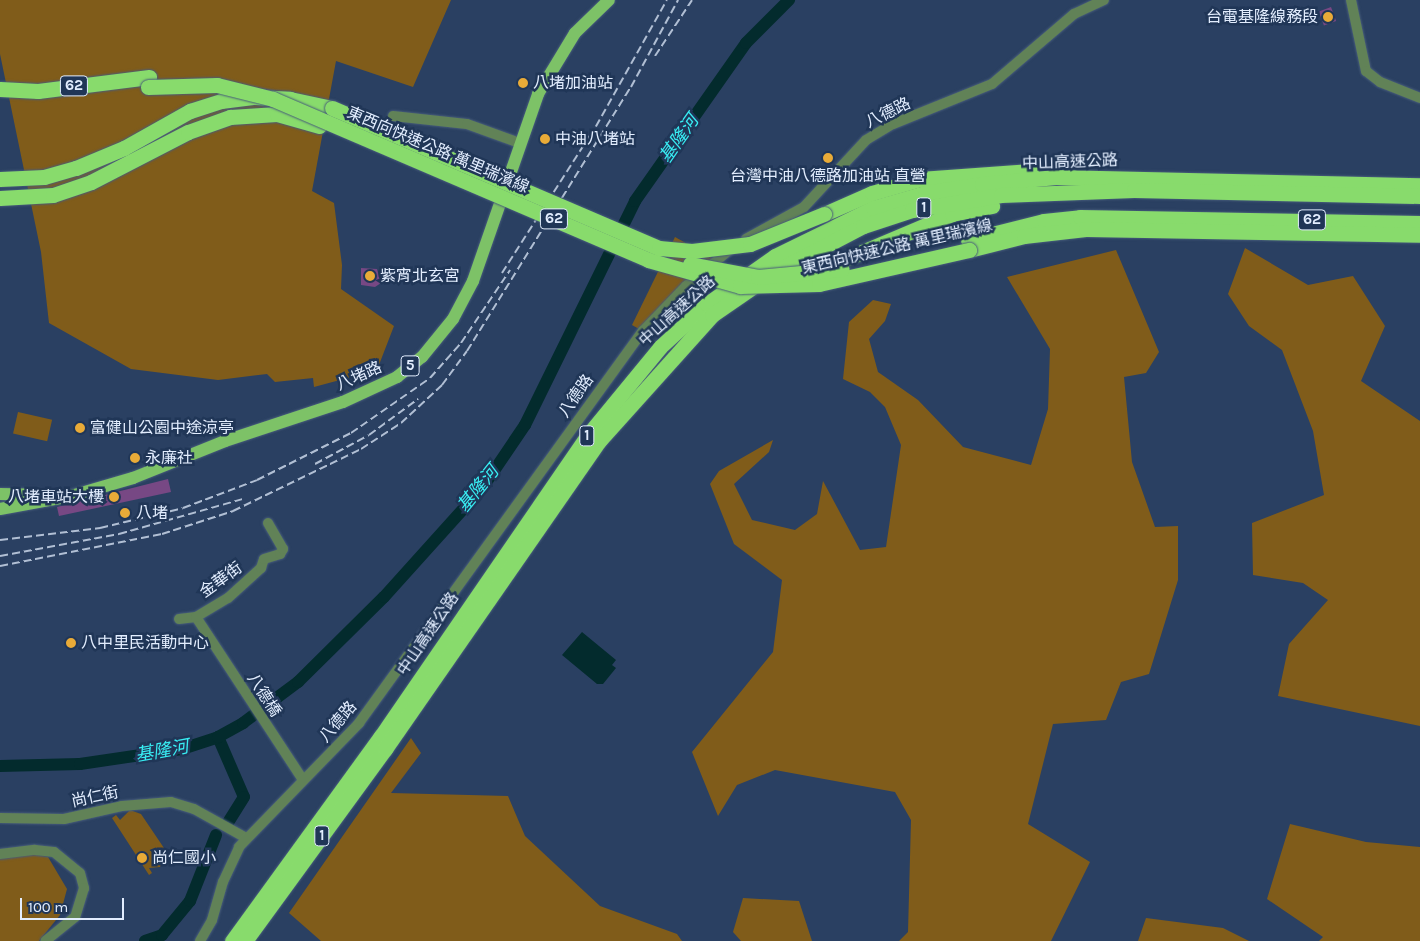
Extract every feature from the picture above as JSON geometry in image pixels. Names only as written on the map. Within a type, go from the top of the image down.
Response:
[{"type":"highway","name":"東西向快速公路 萬里瑞濱線","points":[[0,98],[38,99],[148,82],[222,76],[278,90],[658,253],[725,272],[758,277],[807,275],[1024,236],[1083,223],[1420,222]]},
{"type":"highway","points":[[0,79],[118,80]]},
{"type":"highway","name":"東西向快速公路 萬里瑞濱線","points":[[0,89],[38,91],[118,80],[204,84],[253,92],[445,172],[648,260],[740,286],[819,284],[969,245]]},
{"type":"highway","points":[[0,179],[44,177],[76,168],[124,148],[190,111],[221,101],[281,98],[330,112],[659,248],[692,252],[750,244],[872,193],[920,179],[966,173],[1095,172],[1117,177]]},
{"type":"highway","points":[[0,187],[41,186],[71,179],[221,110],[280,106],[330,112],[692,272],[742,282],[797,282],[952,214],[977,208],[1134,190]]},
{"type":"highway","points":[[0,198],[53,194],[91,182],[196,128],[230,117],[270,114],[308,121],[445,172]]},
{"type":"highway","name":"中山高速公路","points":[[232,941],[381,736],[586,436],[660,347],[707,304],[775,256],[874,208],[925,193],[982,184],[1056,177],[1117,177],[1420,184]]},
{"type":"highway","name":"中山高速公路","points":[[245,941],[386,749],[600,440],[712,315],[826,242],[912,210],[1002,195],[1134,190],[1420,196]]},
{"type":"highway","name":"東西向快速公路 萬里瑞濱線","points":[[1208,224],[1420,235]]},
{"type":"main road","name":"八堵路","points":[[0,494],[31,496],[116,480],[374,381],[417,351],[432,335],[456,299],[531,91],[553,51],[597,0]]},
{"type":"main road","name":"八堵路","points":[[0,509],[116,480],[343,402],[397,377],[422,357],[453,319],[473,281],[538,94],[575,33],[609,0]]},
{"type":"street","name":"八德路","points":[[200,941],[212,920],[231,862],[246,838],[359,723],[618,363],[686,286],[727,251],[804,207],[866,140],[893,124],[992,84],[1074,14],[1104,0]]},
{"type":"street","points":[[1351,0],[1366,71],[1380,82],[1420,98]]},
{"type":"street","points":[[393,116],[467,124],[514,141]]},
{"type":"street","name":"金華街","points":[[179,620],[196,617],[228,598],[262,568],[264,559],[280,554],[283,549],[268,523]]},
{"type":"street","name":"金華街","points":[[196,617],[220,652]]},
{"type":"street","name":"八德橋","points":[[220,652],[303,780]]},
{"type":"street","name":"尚仁街","points":[[0,818],[64,819],[122,806],[171,802],[194,809],[246,838]]},
{"type":"street","points":[[0,854],[35,850],[54,852],[80,873],[84,888],[76,917],[45,941]]},
{"type":"shaded area","points":[[0,0],[451,0],[413,87],[336,61],[312,191],[334,203],[342,265],[341,289],[394,326],[377,370],[314,387],[313,378],[275,382],[267,374],[218,380],[131,369],[49,323],[41,252],[0,54]]},
{"type":"shaded area","points":[[675,237],[716,260],[639,329],[632,325]]},
{"type":"shaded area","points":[[1245,248],[1308,285],[1353,276],[1385,326],[1361,381],[1420,421],[1420,726],[1278,696],[1289,644],[1328,600],[1303,583],[1253,575],[1252,523],[1324,495],[1313,431],[1282,350],[1249,326],[1228,294]]},
{"type":"shaded area","points":[[1116,250],[1159,352],[1146,373],[1124,377],[1132,462],[1155,527],[1178,526],[1178,580],[1149,674],[1121,682],[1106,720],[1053,724],[1028,824],[1090,862],[1051,941],[899,941],[908,932],[911,820],[895,792],[775,770],[737,785],[718,816],[692,752],[773,652],[782,580],[734,544],[710,484],[719,471],[773,440],[769,452],[734,484],[752,520],[795,530],[817,514],[823,481],[860,550],[886,547],[901,445],[885,407],[870,392],[843,379],[849,322],[873,300],[891,304],[885,321],[869,339],[878,372],[918,400],[963,447],[1031,465],[1048,409],[1050,349],[1007,277]]},
{"type":"shaded area","points":[[18,412],[52,420],[47,441],[13,433]]},
{"type":"shaded area","points":[[582,632],[616,660],[612,665],[616,668],[603,684],[597,684],[562,655]]},
{"type":"shaded area","points":[[411,738],[421,753],[391,793],[508,796],[525,836],[600,906],[677,934],[682,941],[321,941],[289,913]]},
{"type":"shaded area","points":[[130,810],[141,814],[166,851],[160,867],[149,868],[152,873],[149,875],[112,818],[116,815],[120,820]]},
{"type":"shaded area","points":[[1290,824],[1366,842],[1420,847],[1420,941],[1319,941],[1323,937],[1267,899]]},
{"type":"shaded area","points":[[21,852],[48,857],[67,889],[60,915],[39,941],[0,941],[0,855]]},
{"type":"shaded area","points":[[743,898],[799,901],[812,941],[741,941],[733,932]]},
{"type":"shaded area","points":[[1146,918],[1223,928],[1249,941],[1138,941]]},
{"type":"building","name":"台電基隆線務段","points":[[1331,7],[1336,21],[1324,26],[1319,11]]},
{"type":"building","name":"紫宵北玄宮","points":[[361,268],[377,269],[381,283],[375,287],[361,285]]},
{"type":"building","name":"八堵車站大樓","points":[[168,479],[171,492],[59,516],[57,507]]},
{"type":"waterway","name":"基隆河","points":[[0,766],[80,764],[182,749],[218,737],[243,723],[298,682],[384,597],[483,487],[525,425],[635,201],[746,43],[789,0]]},
{"type":"waterway","points":[[218,737],[244,797],[228,823]]},
{"type":"waterway","points":[[145,941],[162,935],[190,901],[216,835]]},
{"type":"railway","points":[[590,137],[667,0]]},
{"type":"railway","points":[[0,566],[162,534],[233,511],[361,449],[401,423],[442,385],[467,351],[631,87],[678,0]]},
{"type":"railway","points":[[655,56],[692,0]]},
{"type":"railway","points":[[502,273],[592,132]]},
{"type":"railway","points":[[0,540],[100,528],[183,508],[257,480],[351,433],[430,378],[461,343],[510,270]]},
{"type":"railway","points":[[315,464],[369,435],[418,399]]},
{"type":"railway","points":[[0,556],[119,534],[243,499]]},
{"type":"place","name":"台電基隆線務段","points":[[1328,17]]},
{"type":"place","name":"八堵加油站","points":[[523,83]]},
{"type":"place","name":"中油八堵站","points":[[545,139]]},
{"type":"place","name":"台灣中油八德路加油站 直營","points":[[828,158]]},
{"type":"place","name":"紫宵北玄宮","points":[[370,276]]},
{"type":"place","name":"富健山公園中途涼亭","points":[[80,428]]},
{"type":"place","name":"永廉社","points":[[135,458]]},
{"type":"place","name":"八堵車站大樓","points":[[114,497]]},
{"type":"place","name":"八堵","points":[[125,513]]},
{"type":"place","name":"八中里民活動中心","points":[[71,643]]},
{"type":"place","name":"尚仁國小","points":[[142,858]]}]
